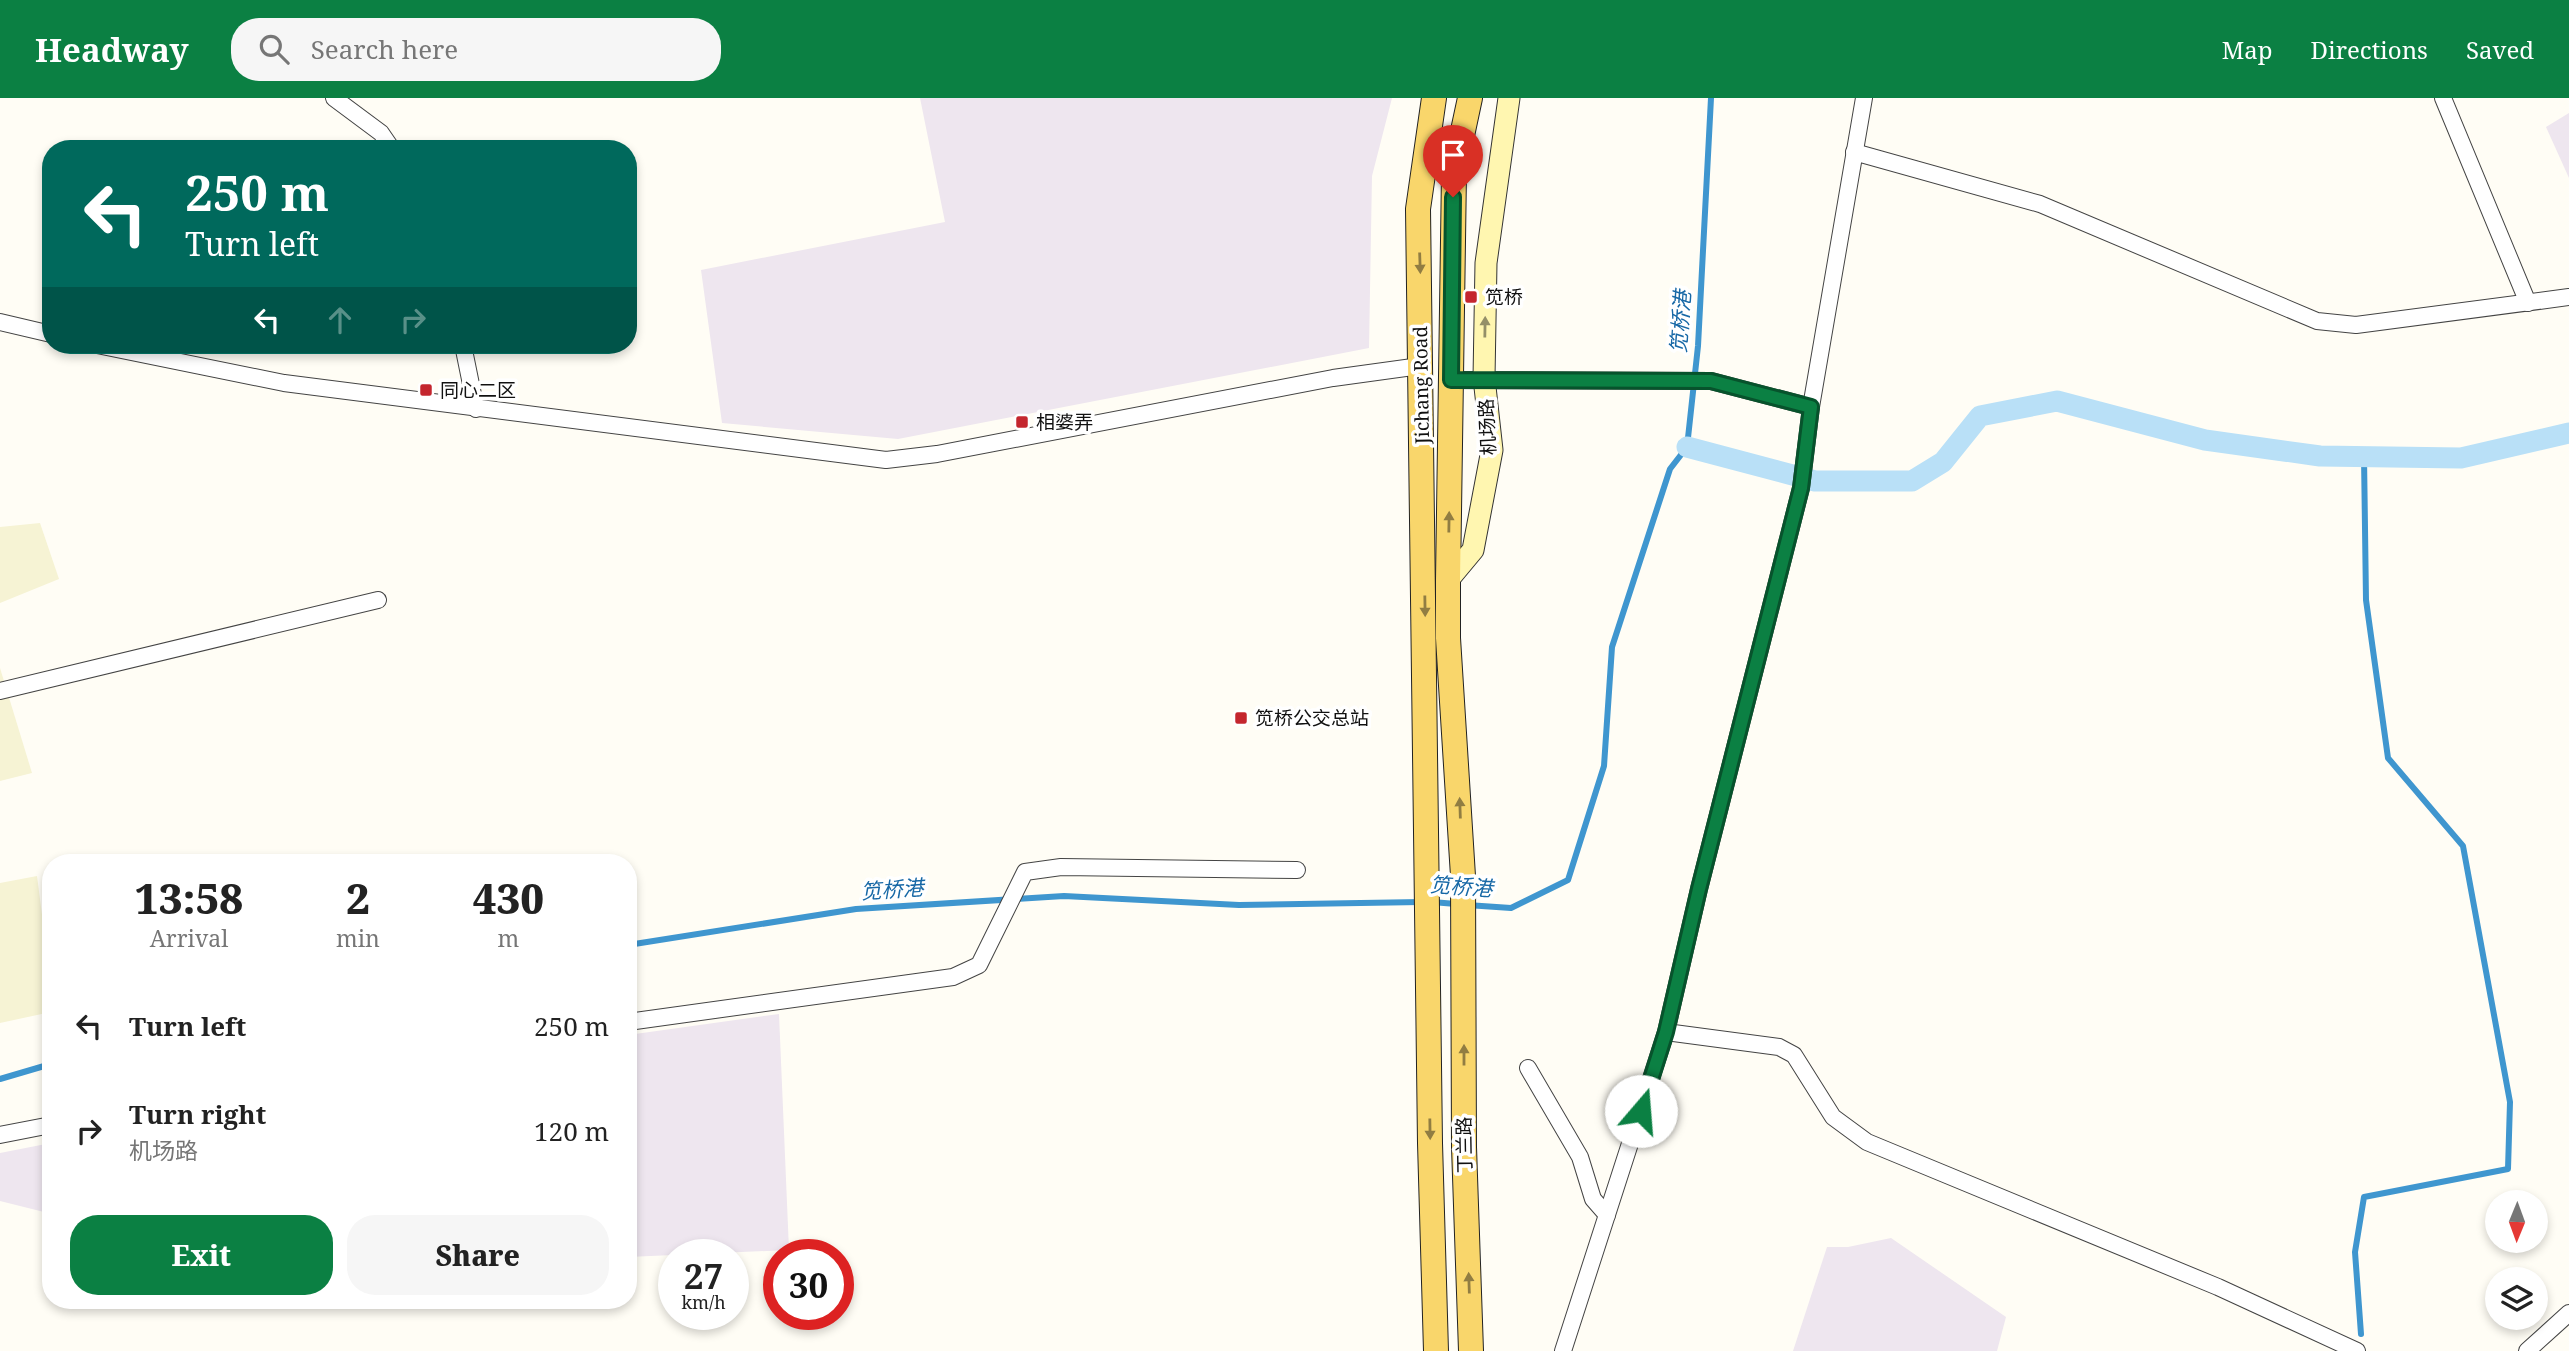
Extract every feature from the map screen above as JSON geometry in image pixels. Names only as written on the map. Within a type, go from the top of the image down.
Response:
[{"type":"main road","name":"Jichang Road","points":[[1428,881],[1418,209],[1434,98]]},
{"type":"main road","name":"机场路","points":[[1463,876],[1448,580],[1454,173],[1470,98]]},
{"type":"main road","name":"机场路","points":[[1448,580],[1474,550],[1492,450],[1484,378],[1486,263],[1509,98]]},
{"type":"main road","name":"丁兰路","points":[[1463,876],[1464,1147],[1471,1351]]},
{"type":"main road","name":"丁兰路","points":[[1428,881],[1436,1351]]},
{"type":"street","points":[[334,98],[381,133],[386,140]]},
{"type":"street","points":[[1563,1351],[1666,1032],[1699,889],[1801,488],[1811,407],[1864,98]]},
{"type":"street","points":[[2443,98],[2528,303]]},
{"type":"street","points":[[1854,152],[2040,204],[2317,321],[2356,325],[2569,297]]},
{"type":"street","points":[[0,322],[42,332]]},
{"type":"street","points":[[141,354],[284,383],[886,460],[950,452],[1333,379],[1420,366]]},
{"type":"street","points":[[465,354],[476,408]]},
{"type":"street","points":[[1451,380],[1703,380],[1811,407]]},
{"type":"street","points":[[0,691],[378,600]]},
{"type":"street","points":[[637,1021],[953,978],[979,965],[1025,872],[1061,867],[1297,870]]},
{"type":"street","points":[[1666,1032],[1779,1047],[1794,1055],[1833,1117],[1867,1142],[2218,1287],[2357,1351]]},
{"type":"street","points":[[1528,1068],[1580,1157],[1593,1199],[1607,1216]]},
{"type":"street","points":[[0,1135],[42,1127]]},
{"type":"street","points":[[2528,1351],[2569,1313]]},
{"type":"shaded area","points":[[920,98],[1392,98],[1372,176],[1369,348],[898,439],[722,423],[701,270],[945,222]]},
{"type":"shaded area","points":[[2569,113],[2569,178],[2546,127]]},
{"type":"shaded area","points":[[40,523],[59,579],[0,603],[0,527]]},
{"type":"shaded area","points":[[0,668],[32,773],[0,781]]},
{"type":"shaded area","points":[[37,876],[42,914],[42,1014],[0,1023],[0,883]]},
{"type":"shaded area","points":[[779,1014],[789,1239],[763,1239],[763,1251],[749,1252],[749,1239],[658,1239],[658,1256],[637,1257],[637,1034]]},
{"type":"shaded area","points":[[42,1145],[42,1212],[0,1201],[0,1153]]},
{"type":"shaded area","points":[[1891,1238],[2006,1317],[1997,1351],[1793,1351],[1827,1247],[1848,1247]]},
{"type":"waterway","name":"笕桥港","points":[[1467,905],[1511,908],[1568,880],[1604,766],[1612,647],[1670,469],[1687,447],[1698,346],[1711,98]]},
{"type":"waterway","points":[[1687,447],[1815,481],[1912,481],[1943,462],[1980,416],[2057,401],[2205,440],[2320,456],[2461,458],[2569,433]]},
{"type":"waterway","points":[[2361,1334],[2355,1252],[2364,1197],[2508,1169],[2510,1102],[2463,846],[2388,758],[2366,600],[2364,456]]},
{"type":"waterway","name":"笕桥港","points":[[637,944],[856,909],[1064,896],[1239,905],[1421,902]]},
{"type":"waterway","name":"笕桥港","points":[[1432,902],[1456,904]]},
{"type":"waterway","name":"笕桥港","points":[[0,1079],[42,1067]]},
{"type":"place","name":"笕桥","points":[[1471,297]]},
{"type":"place","name":"同心二区","points":[[426,390]]},
{"type":"place","name":"相婆弄","points":[[1022,422]]},
{"type":"place","name":"笕桥公交总站","points":[[1241,718]]},
{"type":"route","points":[[1453,197],[1451,380],[1484,378],[1711,381],[1811,407],[1801,488],[1699,889],[1666,1032],[1641,1111]]}]
